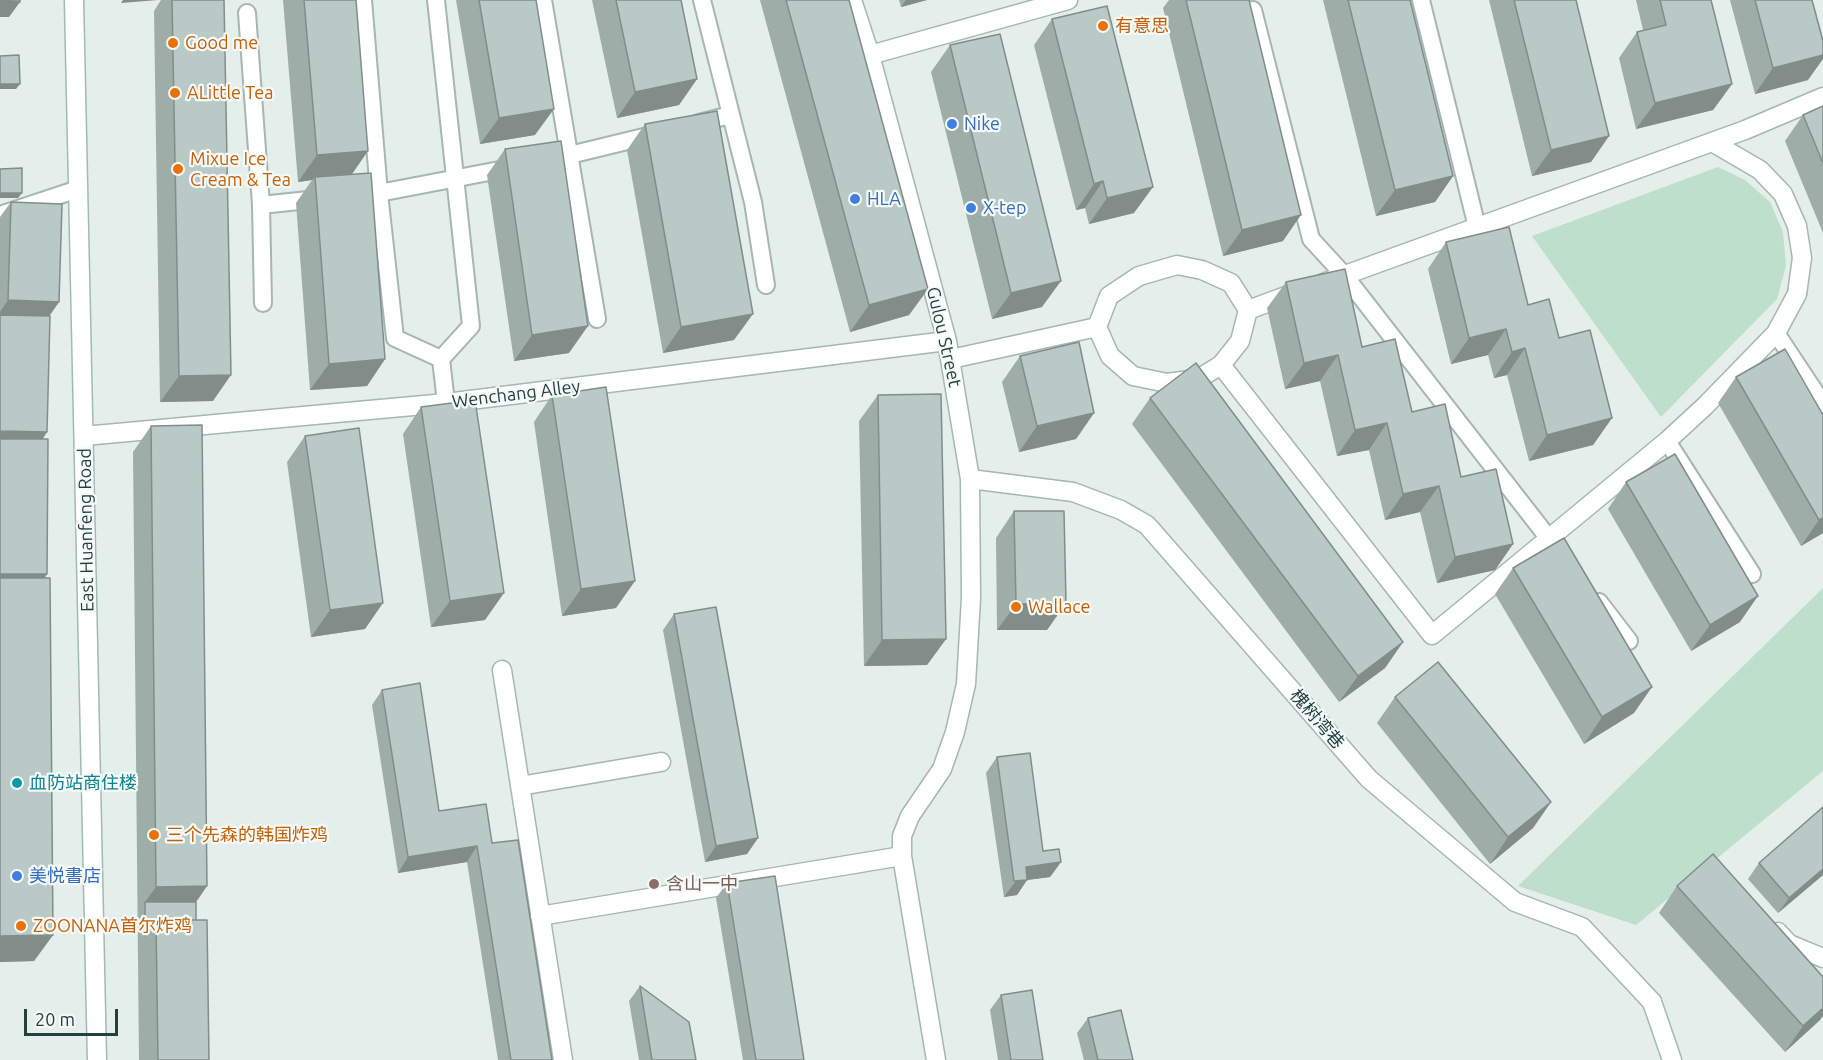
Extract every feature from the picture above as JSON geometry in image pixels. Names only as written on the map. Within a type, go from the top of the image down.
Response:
[{"type":"street","name":"East Huanfeng Road","points":[[74,0],[97,1060]]},
{"type":"street","name":"Gulou Street","points":[[852,0],[870,55],[949,350],[970,479],[971,598],[966,684],[955,732],[942,769],[910,816],[902,836],[902,856],[936,1060]]},
{"type":"street","points":[[870,55],[1068,0]]},
{"type":"street","points":[[1248,310],[1712,142],[1823,97]]},
{"type":"street","points":[[1221,365],[1432,635],[1550,540],[1667,441],[1705,406],[1776,333],[1797,294],[1802,258],[1797,226],[1782,194],[1760,170],[1712,142]]},
{"type":"street","points":[[1177,265],[1202,270],[1231,283],[1248,310],[1240,341],[1221,365],[1198,379],[1167,383],[1133,376],[1110,356],[1097,327],[1109,296],[1139,276],[1177,265]]},
{"type":"street","name":"Wenchang Alley","points":[[84,436],[446,403],[949,350],[1097,327]]},
{"type":"street","name":"槐树湾巷","points":[[970,479],[1072,492],[1121,510],[1147,525],[1369,779],[1515,902],[1582,927],[1652,1002],[1672,1060]]},
{"type":"street","points":[[502,670],[563,1060]]},
{"type":"street","points":[[520,786],[661,762]]},
{"type":"street","points":[[540,916],[902,856]]},
{"type":"street","points":[[1767,919],[1789,944],[1823,958]]},
{"type":"lane","points":[[363,0],[379,193],[395,338],[441,359]]},
{"type":"lane","points":[[436,0],[457,178],[471,326],[441,359],[446,403]]},
{"type":"lane","points":[[543,0],[597,319]]},
{"type":"lane","points":[[702,0],[753,202],[766,285]]},
{"type":"lane","points":[[1421,0],[1477,227]]},
{"type":"lane","points":[[1253,10],[1311,239],[1344,275],[1564,558]]},
{"type":"lane","points":[[248,13],[261,205],[263,303]]},
{"type":"lane","points":[[261,205],[379,193],[569,156],[730,115]]},
{"type":"lane","points":[[0,215],[78,189]]},
{"type":"lane","points":[[1776,333],[1823,404]]},
{"type":"lane","points":[[1667,441],[1752,574]]},
{"type":"lane","points":[[1586,586],[1629,641]]},
{"type":"green space","points":[[1718,167],[1745,180],[1770,202],[1783,232],[1786,266],[1777,299],[1661,417],[1532,236]]},
{"type":"green space","points":[[1823,588],[1823,771],[1636,925],[1518,886]]},
{"type":"building","points":[[20,0],[20,2],[0,1]]},
{"type":"building","points":[[172,0],[224,0],[231,375],[179,376]]},
{"type":"building","points":[[304,0],[356,0],[368,151],[317,155]]},
{"type":"building","points":[[479,0],[536,0],[554,109],[499,118]]},
{"type":"building","points":[[616,0],[681,0],[697,79],[635,92]]},
{"type":"building","points":[[786,0],[849,0],[928,289],[869,305]]},
{"type":"building","points":[[1186,0],[1249,0],[1301,215],[1242,230]]},
{"type":"building","points":[[1348,0],[1410,0],[1453,176],[1395,190]]},
{"type":"building","points":[[1514,0],[1576,0],[1609,136],[1551,150]]},
{"type":"building","points":[[1660,0],[1711,0],[1732,84],[1655,103],[1637,32],[1666,25]]},
{"type":"building","points":[[1755,0],[1812,0],[1823,41],[1823,55],[1773,68]]},
{"type":"building","points":[[1107,6],[1153,187],[1107,198],[1103,181],[1094,184],[1052,19]]},
{"type":"building","points":[[1000,34],[1061,281],[1011,293],[950,45]]},
{"type":"building","points":[[19,55],[20,84],[0,84],[0,56]]},
{"type":"building","points":[[1823,106],[1823,163],[1803,115]]},
{"type":"building","points":[[717,111],[753,314],[681,327],[645,124]]},
{"type":"building","points":[[561,141],[588,326],[532,335],[505,149]]},
{"type":"building","points":[[22,168],[22,193],[0,193],[0,169]]},
{"type":"building","points":[[371,173],[385,359],[329,364],[315,177]]},
{"type":"building","points":[[11,202],[62,204],[59,302],[8,300]]},
{"type":"building","points":[[1509,227],[1528,305],[1549,299],[1559,338],[1590,330],[1612,418],[1547,435],[1525,348],[1512,352],[1506,329],[1469,338],[1446,242]]},
{"type":"building","points":[[1345,269],[1362,347],[1395,339],[1412,412],[1445,404],[1461,477],[1496,469],[1513,544],[1455,557],[1439,486],[1403,494],[1387,423],[1355,430],[1338,355],[1304,363],[1286,282]]},
{"type":"building","points":[[0,315],[50,316],[47,432],[0,431]]},
{"type":"building","points":[[1079,342],[1094,413],[1037,426],[1020,356]]},
{"type":"building","points":[[1785,349],[1823,415],[1823,518],[1819,520],[1736,377]]},
{"type":"building","points":[[1196,363],[1403,642],[1358,676],[1150,398]]},
{"type":"building","points":[[606,387],[635,581],[581,589],[552,395]]},
{"type":"building","points":[[941,394],[946,639],[882,640],[878,395]]},
{"type":"building","points":[[475,400],[504,593],[450,601],[421,407]]},
{"type":"building","points":[[202,425],[207,886],[156,887],[151,426]]},
{"type":"building","points":[[359,428],[383,603],[330,610],[305,436]]},
{"type":"building","points":[[0,439],[48,439],[47,574],[0,574]]},
{"type":"building","points":[[1675,454],[1758,596],[1710,625],[1626,482]]},
{"type":"building","points":[[1014,511],[1064,511],[1066,603],[1016,604]]},
{"type":"building","points":[[1564,538],[1652,687],[1602,717],[1513,568]]},
{"type":"building","points":[[0,578],[50,578],[53,935],[0,936]]},
{"type":"building","points":[[716,607],[758,838],[716,846],[674,614]]},
{"type":"building","points":[[1438,662],[1551,802],[1508,837],[1395,697]]},
{"type":"building","points":[[420,683],[439,811],[486,804],[492,843],[518,840],[552,1060],[511,1060],[477,846],[408,857],[382,690]]},
{"type":"building","points":[[1030,753],[1043,851],[1059,849],[1061,862],[1026,867],[1027,880],[1014,881],[997,757]]},
{"type":"building","points":[[1823,807],[1823,869],[1789,898],[1759,863]]},
{"type":"building","points":[[1713,854],[1823,977],[1823,1008],[1803,1026],[1677,886]]},
{"type":"building","points":[[775,876],[804,1060],[756,1060],[727,883]]},
{"type":"building","points":[[145,902],[196,902],[196,920],[156,920],[145,936]]},
{"type":"building","points":[[156,920],[207,920],[209,1060],[158,1060]]},
{"type":"building","points":[[640,986],[689,1022],[696,1060],[652,1060]]},
{"type":"building","points":[[1032,990],[1043,1060],[1011,1060],[1001,995]]},
{"type":"building","points":[[1121,1010],[1133,1060],[1098,1060],[1088,1018]]},
{"type":"place","name":"有意思","points":[[1103,26]]},
{"type":"place","name":"Good me","points":[[173,43]]},
{"type":"place","name":"ALittle Tea","points":[[175,93]]},
{"type":"place","name":"Nike","points":[[952,124]]},
{"type":"place","name":"Mixue Ice Cream & Tea","points":[[178,169]]},
{"type":"place","name":"HLA","points":[[855,199]]},
{"type":"place","name":"X-tep","points":[[971,208]]},
{"type":"place","name":"Wallace","points":[[1016,607]]},
{"type":"place","name":"血防站商住楼","points":[[17,783]]},
{"type":"place","name":"三个先森的韩国炸鸡","points":[[154,835]]},
{"type":"place","name":"美悦書店","points":[[17,876]]},
{"type":"place","name":"含山一中","points":[[654,884]]},
{"type":"place","name":"ZOONANA首尔炸鸡","points":[[21,926]]}]
